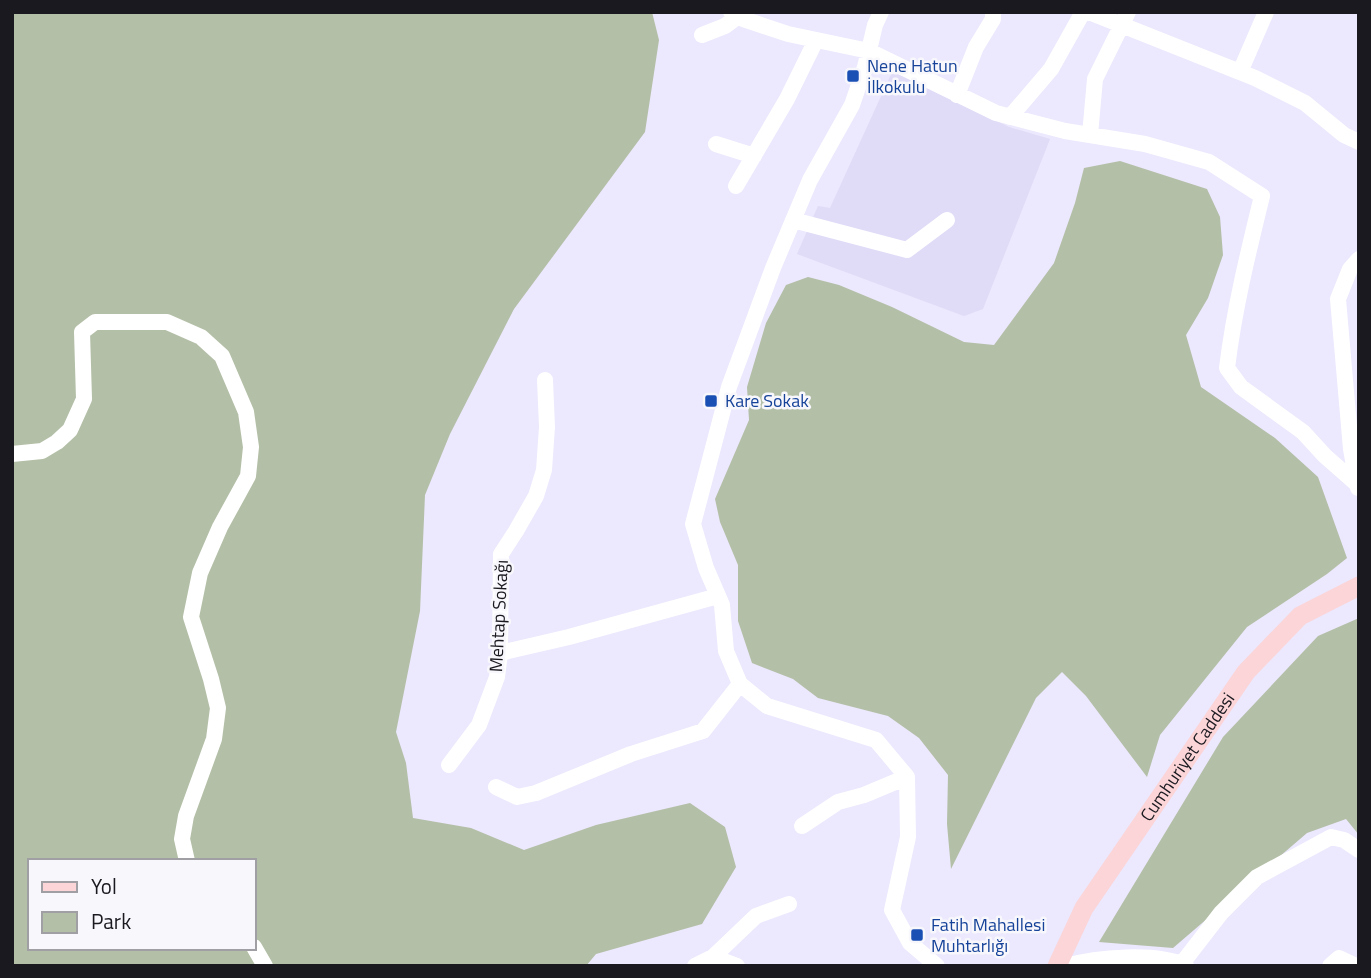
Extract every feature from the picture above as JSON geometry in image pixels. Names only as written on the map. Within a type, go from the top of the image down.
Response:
[{"type":"main road","name":"Cumhuriyet Caddesi","points":[[1057,966],[1084,908],[1246,672],[1300,616],[1359,586]]},
{"type":"street","points":[[881,12],[852,106],[810,180],[773,268],[729,387],[693,524],[706,568],[722,605],[726,651],[740,684],[767,706],[876,740],[907,777],[908,837],[892,910],[910,943],[937,966]]},
{"type":"street","points":[[957,95],[976,47],[993,19],[993,12]]},
{"type":"street","points":[[1010,117],[1051,69],[1083,12]]},
{"type":"street","points":[[1089,12],[1125,19],[1305,103],[1344,135],[1359,142]]},
{"type":"street","points":[[1240,72],[1266,12]]},
{"type":"street","points":[[702,35],[725,26],[734,15],[788,34],[869,51],[996,113],[1209,162],[1262,196],[1231,332],[1227,368],[1241,387],[1303,432],[1358,487]]},
{"type":"street","points":[[1090,135],[1095,79],[1125,19]]},
{"type":"street","points":[[736,186],[787,99],[816,40]]},
{"type":"street","points":[[716,144],[754,156]]},
{"type":"street","points":[[793,220],[907,250],[947,220]]},
{"type":"street","points":[[1358,487],[1338,299],[1350,269],[1359,258]]},
{"type":"street","points":[[12,454],[42,451],[70,430],[84,399],[82,332],[95,322],[167,322],[205,340],[222,356],[246,412],[251,447],[248,476],[220,527],[200,573],[191,617],[218,708],[214,739],[186,816],[182,839],[187,859]]},
{"type":"street","name":"Mehtap Sokağı","points":[[449,765],[478,725],[497,677],[500,653],[501,554],[536,496],[544,470],[547,427],[545,380]]},
{"type":"street","points":[[500,653],[718,596]]},
{"type":"street","points":[[496,787],[517,797],[536,793],[631,754],[703,731],[740,684]]},
{"type":"street","points":[[802,825],[838,802],[864,795],[907,777]]},
{"type":"street","points":[[1066,966],[1087,960],[1125,958],[1164,959],[1182,965],[1221,913],[1257,877],[1331,837],[1344,840],[1359,850]]},
{"type":"street","points":[[695,966],[713,957],[756,916],[789,904]]},
{"type":"street","points":[[256,950],[265,966]]},
{"type":"street","points":[[713,957],[737,966]]},
{"type":"street","points":[[1330,966],[1339,958],[1357,965]]},
{"type":"shaded area","points":[[893,70],[1009,127],[1050,139],[983,309],[964,316],[797,254],[818,206],[830,208]]},
{"type":"green space","points":[[12,12],[652,12],[659,40],[645,132],[514,309],[450,434],[425,495],[420,611],[396,732],[406,763],[413,818],[471,828],[524,850],[596,825],[690,803],[725,827],[736,867],[702,924],[596,954],[586,966],[12,966]]},
{"type":"green space","points":[[1120,161],[1207,189],[1220,217],[1223,255],[1208,298],[1186,335],[1201,387],[1275,438],[1318,477],[1347,558],[1247,627],[1160,735],[1147,777],[1086,696],[1062,672],[1036,698],[951,869],[947,824],[948,775],[919,738],[888,716],[818,698],[793,679],[752,663],[738,621],[738,565],[720,522],[715,499],[749,420],[747,387],[766,323],[786,285],[808,277],[839,285],[964,342],[994,345],[1054,263],[1084,168]]},
{"type":"green space","points":[[1359,618],[1359,835],[1346,819],[1307,833],[1173,948],[1099,942],[1223,737],[1318,636]]},
{"type":"place","name":"Nene Hatun İlkokulu","points":[[853,76]]},
{"type":"place","name":"Kare Sokak","points":[[711,401]]},
{"type":"place","name":"Fatih Mahallesi Muhtarlığı","points":[[917,935]]}]
